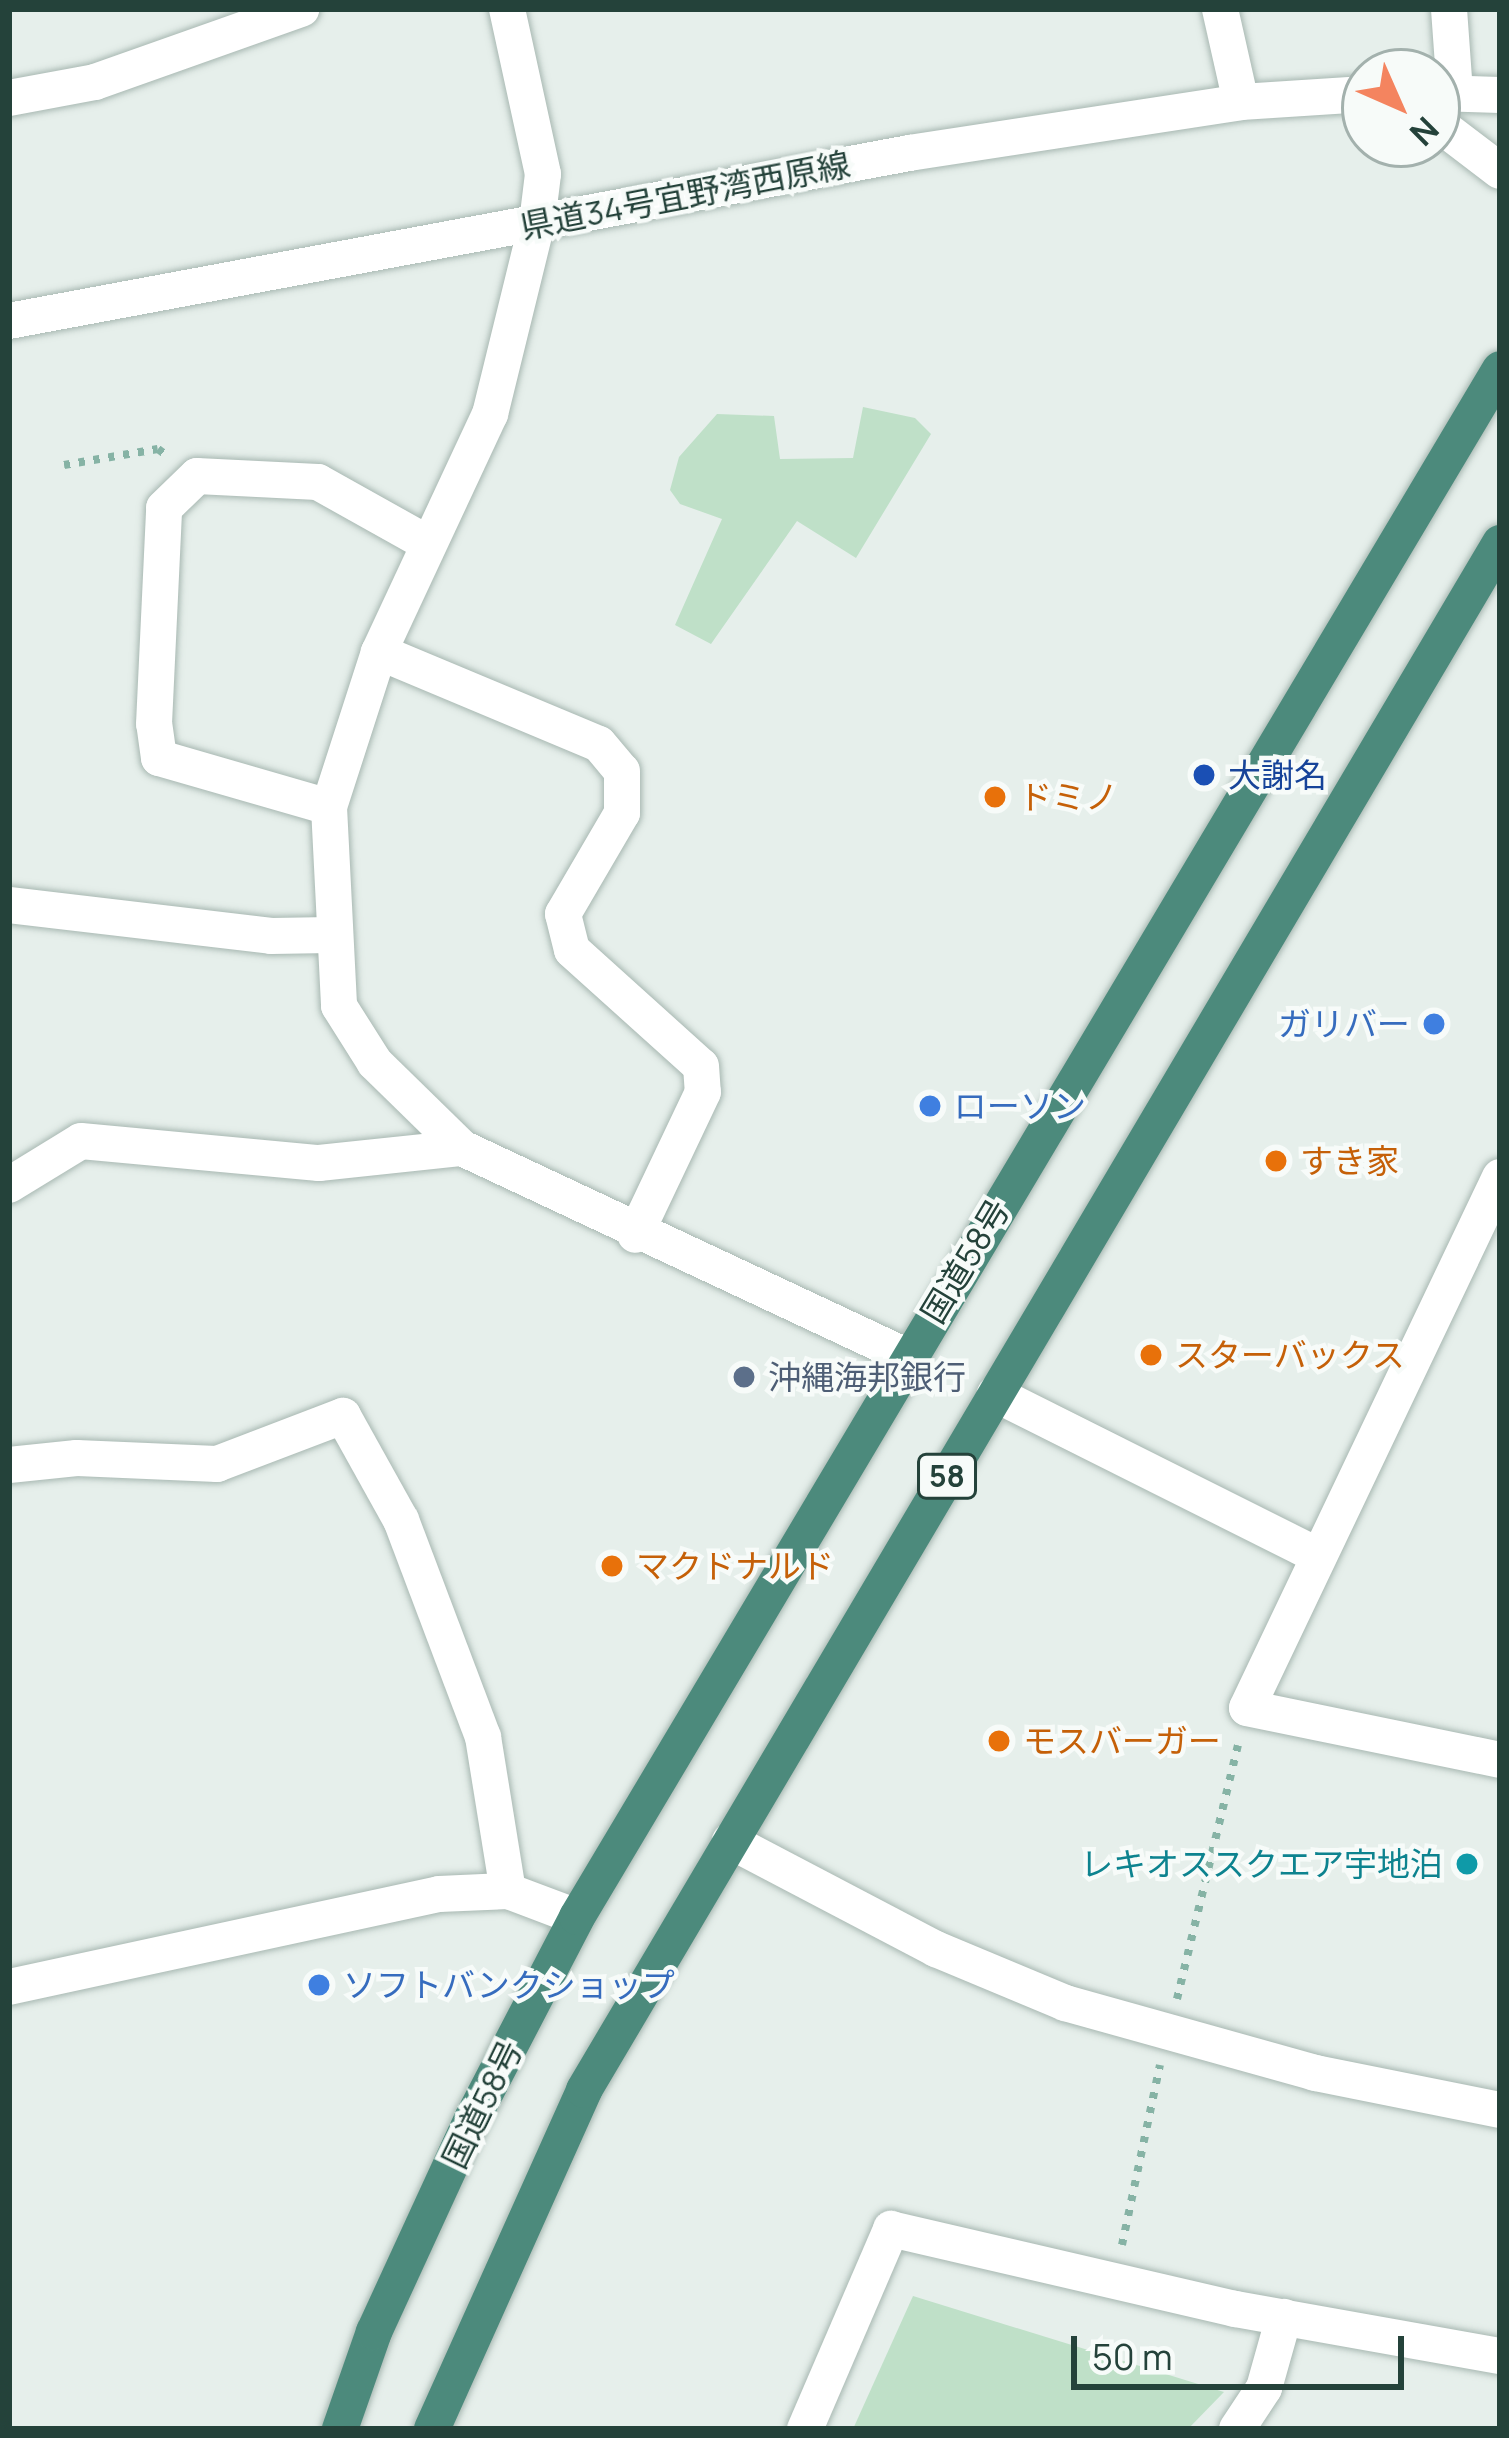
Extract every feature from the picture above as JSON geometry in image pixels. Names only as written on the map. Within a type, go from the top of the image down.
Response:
[{"type":"highway","name":"国道58号","points":[[340,2429],[374,2332],[462,2140],[577,1917],[1500,369]]},
{"type":"highway","name":"58","points":[[432,2429],[584,2090],[1500,543]]},
{"type":"street","points":[[9,98],[95,82],[301,9]]},
{"type":"street","points":[[507,9],[543,174],[537,223],[490,414],[379,652],[329,807],[331,935],[339,1006],[375,1064],[462,1148],[635,1235],[907,1357]]},
{"type":"street","points":[[1220,9],[1241,102]]},
{"type":"street","points":[[1447,48],[1449,9]]},
{"type":"street","points":[[1461,100],[1500,95]]},
{"type":"street","name":"県道34号宜野湾西原線","points":[[9,321],[537,223],[1241,102],[1341,96]]},
{"type":"street","points":[[1461,124],[1500,171]]},
{"type":"street","points":[[329,807],[159,758],[154,724],[164,508],[197,476],[318,482],[429,544]]},
{"type":"street","points":[[379,652],[599,744],[622,771],[622,813],[563,914],[568,932],[596,977],[701,1066],[703,1092],[635,1235]]},
{"type":"street","points":[[9,905],[271,936],[331,935]]},
{"type":"street","points":[[9,1185],[81,1141],[319,1163],[462,1148]]},
{"type":"street","points":[[1500,1177],[1247,1708],[1500,1760]]},
{"type":"street","points":[[995,1394],[1319,1556]]},
{"type":"street","points":[[9,1465],[76,1458],[217,1464],[343,1416],[401,1520],[483,1737],[508,1892]]},
{"type":"street","points":[[730,1841],[936,1949],[1065,2002],[1316,2073],[1500,2110]]},
{"type":"street","points":[[9,1987],[440,1894],[508,1892],[577,1917]]},
{"type":"street","points":[[805,2429],[891,2229],[1284,2317],[1500,2356]]},
{"type":"street","points":[[1237,2429],[1264,2388],[1284,2317]]},
{"type":"path","points":[[64,464],[158,449],[197,476]]},
{"type":"green space","points":[[863,407],[915,418],[931,434],[856,558],[797,521],[711,644],[675,625],[722,519],[680,504],[670,490],[679,457],[717,414],[774,416],[780,459],[853,458]]},
{"type":"green space","points":[[913,2296],[1224,2392],[1188,2429],[853,2429]]},
{"type":"place","name":"大謝名","points":[[1204,775]]},
{"type":"place","name":"ドミノ","points":[[995,797]]},
{"type":"place","name":"ガリバー","points":[[1434,1024]]},
{"type":"place","name":"ローソン","points":[[930,1106]]},
{"type":"place","name":"すき家","points":[[1276,1161]]},
{"type":"place","name":"スターバックス","points":[[1151,1355]]},
{"type":"place","name":"沖縄海邦銀行","points":[[744,1377]]},
{"type":"place","name":"マクドナルド","points":[[612,1566]]},
{"type":"place","name":"モスバーガー","points":[[999,1741]]},
{"type":"place","name":"レキオススクエア宇地泊","points":[[1467,1864]]},
{"type":"place","name":"ソフトバンクショップ","points":[[319,1985]]}]
